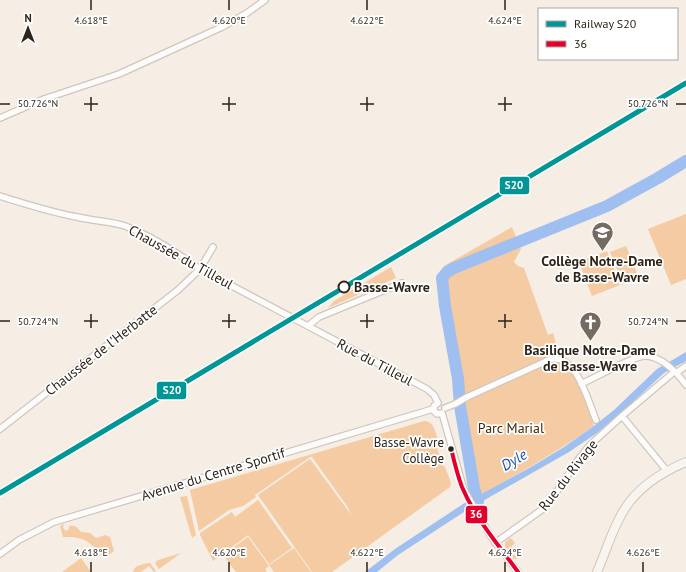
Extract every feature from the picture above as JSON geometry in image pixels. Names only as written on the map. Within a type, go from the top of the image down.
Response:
[{"type":"main road","points":[[597,572],[619,519],[627,504],[640,490],[667,471],[686,462]]},
{"type":"street","points":[[0,118],[51,96],[109,78],[126,71],[222,27],[247,13],[265,0]]},
{"type":"street","name":"Chaussée du Tilleul","points":[[0,196],[78,218],[105,221],[125,226],[153,240],[200,269],[308,326]]},
{"type":"street","name":"Chaussée de l'Herbatte","points":[[0,429],[171,295],[200,269],[214,247]]},
{"type":"street","points":[[308,326],[319,317],[402,283]]},
{"type":"street","name":"Rue du Tilleul","points":[[308,326],[427,389],[434,395],[438,403]]},
{"type":"street","points":[[581,384],[639,357],[645,356],[655,358],[664,363],[674,371],[686,385]]},
{"type":"street","points":[[518,572],[495,543],[467,497],[460,479],[443,410],[443,404],[438,403],[434,405],[433,409],[436,413],[443,410],[455,404],[462,401],[467,397],[556,358],[562,359],[575,370],[596,420]]},
{"type":"street","name":"Rue du Rivage","points":[[495,543],[547,506],[590,445],[674,371],[686,366]]},
{"type":"street","name":"Avenue du Centre Sportif","points":[[0,554],[19,540],[54,522],[433,409]]},
{"type":"street","points":[[622,416],[667,471]]},
{"type":"green space","points":[[686,214],[686,279],[671,285],[648,229]]},
{"type":"green space","points":[[512,227],[521,249],[514,262],[518,266],[524,268],[548,335],[553,333],[555,350],[552,356],[461,399],[461,376],[447,298],[444,266]]},
{"type":"green space","points":[[626,246],[639,278],[623,284],[610,252]]},
{"type":"green space","points":[[607,251],[620,285],[592,296],[579,262]]},
{"type":"green space","points":[[391,267],[396,278],[328,308],[334,301]]},
{"type":"green space","name":"Parc Marial","points":[[552,360],[572,370],[579,384],[594,426],[552,454],[479,496],[462,404]]},
{"type":"green space","points":[[424,421],[430,423],[435,430],[438,440],[436,441],[436,444],[443,466],[445,467],[451,483],[450,487],[332,572],[312,572],[258,495],[310,459],[352,516],[347,506],[312,457],[255,495],[256,497],[243,506],[229,510],[199,531],[190,490]]},
{"type":"green space","points":[[187,496],[196,535],[192,538],[180,497]]},
{"type":"green space","points":[[258,500],[292,548],[269,564],[248,535],[213,561],[200,533],[232,512],[235,517]]},
{"type":"green space","points":[[64,524],[63,528],[66,531],[69,529],[69,526],[75,526],[81,532],[90,533],[96,538],[105,535],[110,537],[114,551],[104,558],[87,541],[71,537],[63,537],[60,526]]},
{"type":"green space","points":[[248,537],[269,566],[265,569],[267,572],[236,572],[223,555]]},
{"type":"green space","points":[[510,538],[515,543],[511,547],[517,559],[514,559],[505,547],[505,542]]},
{"type":"green space","points":[[294,548],[311,572],[274,572],[269,565]]},
{"type":"green space","points":[[181,553],[159,569],[155,563],[158,560]]},
{"type":"green space","points":[[81,558],[91,572],[62,572]]},
{"type":"green space","points":[[150,563],[156,571],[154,572],[149,566],[141,572],[133,572],[135,568]]},
{"type":"water","points":[[686,352],[686,361],[664,373],[597,433],[569,452],[467,510],[398,555],[377,572],[365,572],[395,549],[463,504],[564,447],[614,410],[657,369]]},
{"type":"waterway","points":[[478,501],[474,488],[460,406],[458,379],[445,306],[442,278],[447,272],[454,268],[607,206],[686,161]]},
{"type":"rail line","name":"S20","points":[[0,493],[686,83]]},
{"type":"transit line","name":"36","points":[[451,448],[454,463],[467,498],[487,531],[518,572]]},
{"type":"place","name":"Collège Notre-Dame de Basse-Wavre","points":[[602,252]]},
{"type":"place","name":"Basse-Wavre","points":[[344,287]]},
{"type":"place","name":"Basilique Notre-Dame de Basse-Wavre","points":[[590,342]]},
{"type":"place","name":"Basse-Wavre Collège","points":[[451,449]]},
{"type":"water label","name":"Dyle","points":[[514,460]]}]
